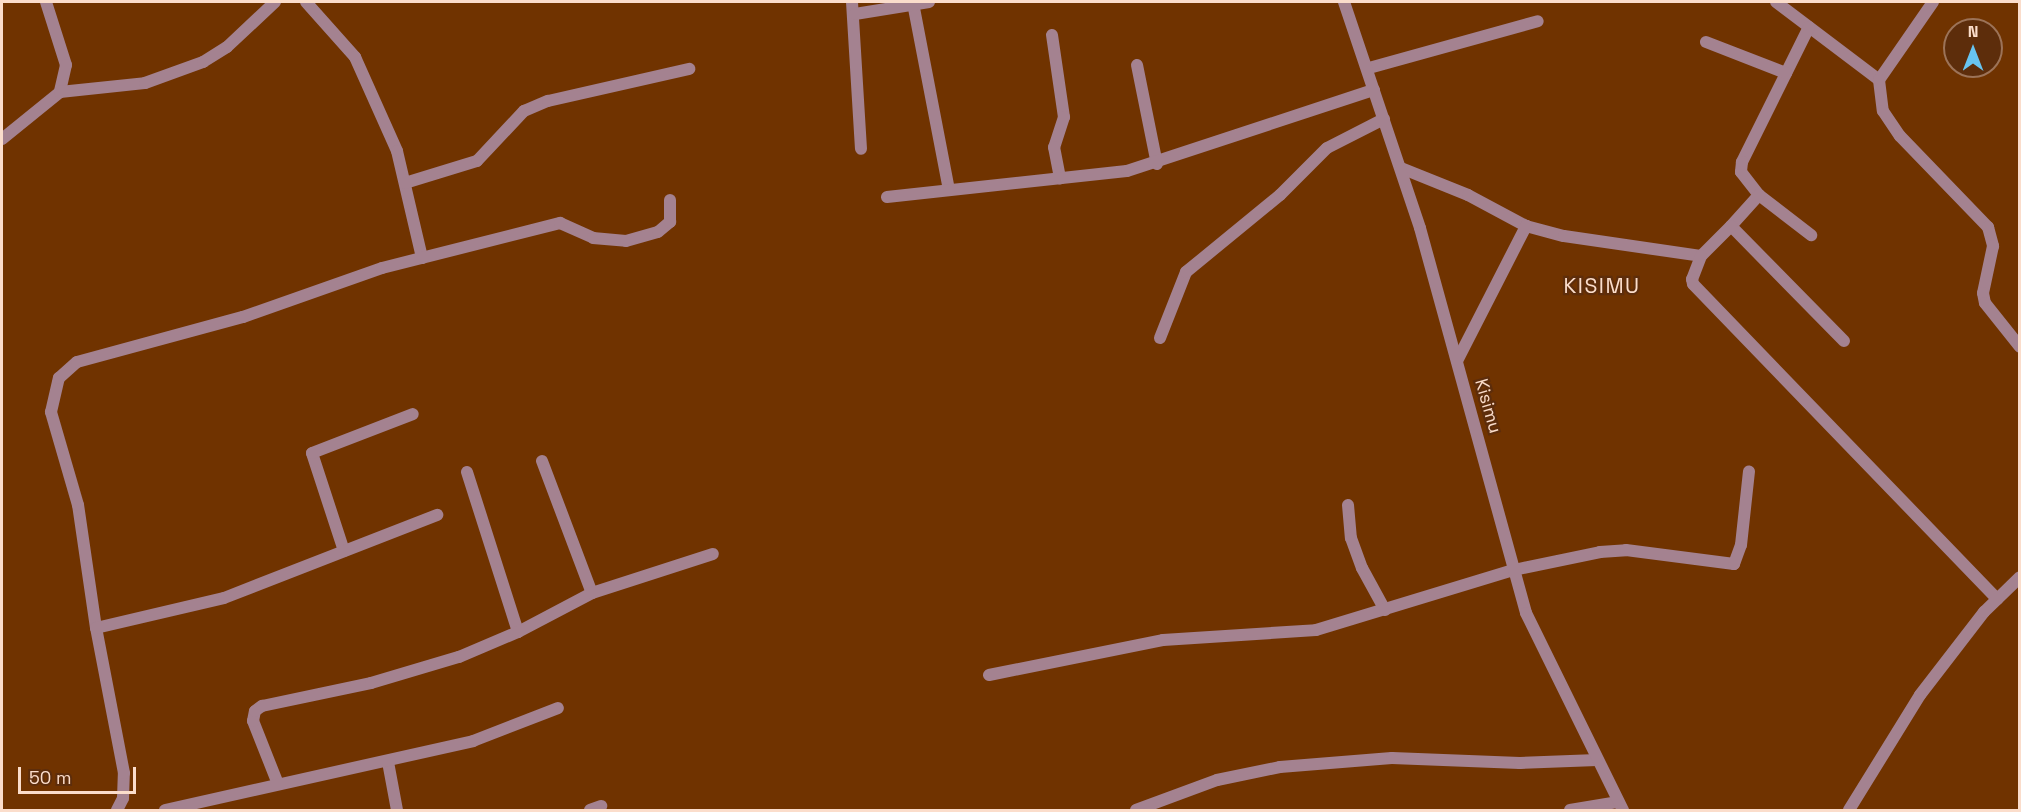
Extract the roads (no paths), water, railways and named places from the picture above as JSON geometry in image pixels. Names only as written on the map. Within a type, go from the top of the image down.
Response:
[{"type":"street","points":[[46,2],[66,65],[60,92]]},
{"type":"street","points":[[2,139],[60,92],[145,84],[202,62],[227,47],[275,2]]},
{"type":"street","points":[[306,2],[355,57],[397,151],[422,258]]},
{"type":"street","points":[[861,149],[853,8],[929,2]]},
{"type":"street","name":"Kisimu","points":[[1344,2],[1369,68],[1374,90],[1401,168],[1526,613],[1621,806]]},
{"type":"street","points":[[1776,2],[1879,80]]},
{"type":"street","points":[[1933,2],[1879,80],[1882,111],[1889,123],[1988,227],[1993,246],[1983,293],[1985,303],[2019,347]]},
{"type":"street","points":[[913,3],[949,190]]},
{"type":"street","points":[[1369,68],[1538,21]]},
{"type":"street","points":[[1809,27],[1742,162],[1741,172],[1759,195],[1811,235]]},
{"type":"street","points":[[1052,35],[1064,117],[1054,147],[1060,178]]},
{"type":"street","points":[[1706,42],[1786,73]]},
{"type":"street","points":[[1137,65],[1157,164]]},
{"type":"street","points":[[405,183],[477,160],[524,111],[548,101],[689,69]]},
{"type":"street","points":[[886,197],[1060,178],[1157,164],[1374,90]]},
{"type":"street","points":[[1160,338],[1186,272],[1280,195],[1327,148],[1384,120]]},
{"type":"street","points":[[1401,168],[1468,195],[1526,226],[1564,236],[1701,256]]},
{"type":"street","points":[[1759,195],[1701,256],[1692,279],[1693,284],[1997,599]]},
{"type":"street","points":[[117,810],[123,798],[124,773],[96,628],[78,505],[51,412],[52,396],[59,378],[77,362],[243,317],[422,258],[560,223],[593,238],[626,241],[658,232],[670,222],[670,200]]},
{"type":"street","points":[[1456,361],[1526,226]]},
{"type":"street","points":[[1731,226],[1844,341]]},
{"type":"street","points":[[344,551],[312,453],[413,414]]},
{"type":"street","points":[[542,461],[592,593]]},
{"type":"street","points":[[990,675],[1163,640],[1316,630],[1514,570],[1626,549],[1737,563],[1749,471]]},
{"type":"street","points":[[467,472],[518,632]]},
{"type":"street","points":[[1347,505],[1352,538],[1362,568],[1385,610]]},
{"type":"street","points":[[96,628],[224,598],[437,515]]},
{"type":"street","points":[[278,784],[253,721],[255,711],[262,706],[371,683],[459,657],[518,632],[592,593],[713,554]]},
{"type":"street","points":[[1849,810],[1920,695],[1997,599],[2019,577]]},
{"type":"street","points":[[165,810],[473,741],[558,708]]},
{"type":"street","points":[[1136,810],[1217,780],[1280,767],[1392,758],[1520,763],[1597,760]]},
{"type":"street","points":[[387,762],[397,810]]},
{"type":"street","points":[[1570,810],[1621,806]]},
{"type":"district","name":"KISIMU","points":[[1602,286]]}]
